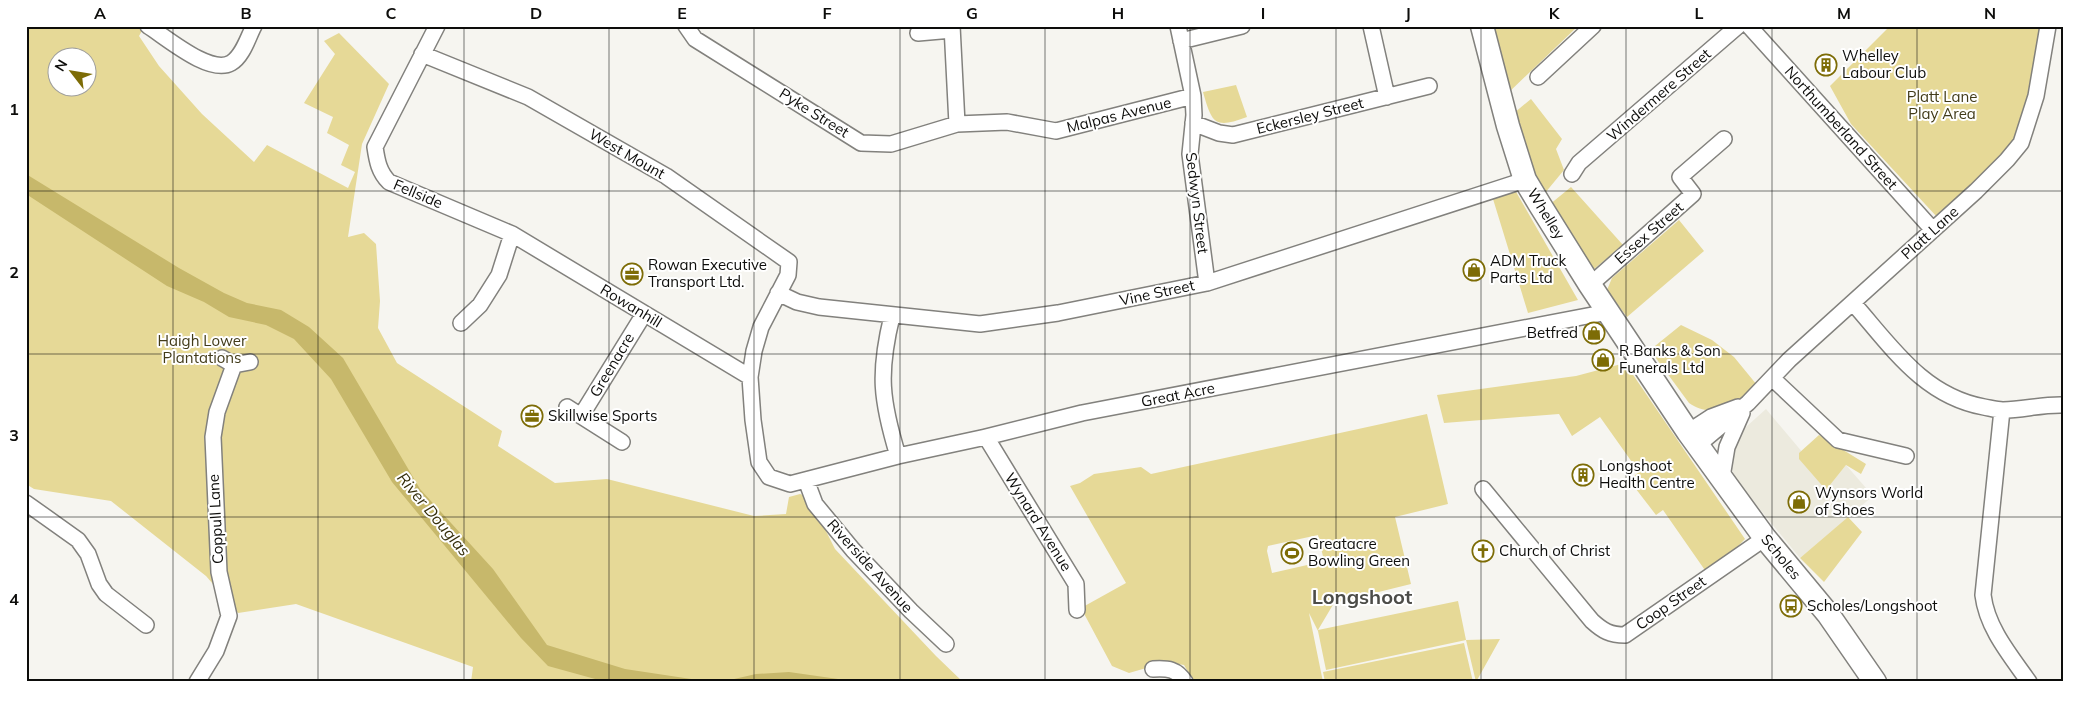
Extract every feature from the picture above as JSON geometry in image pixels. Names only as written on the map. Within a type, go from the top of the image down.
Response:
[{"type":"main road","name":"Whelley","points":[[1482,26],[1508,126],[1525,180],[1590,285],[1693,438]]},
{"type":"main road","name":"Scholes","points":[[1693,438],[1765,538],[1828,614],[1875,682]]},
{"type":"street","points":[[148,26],[203,62],[218,66],[231,63],[239,56],[254,26]]},
{"type":"street","name":"Fellside","points":[[437,26],[375,147],[377,162],[382,175],[389,182],[512,234]]},
{"type":"street","name":"Pyke Street","points":[[686,26],[695,38],[861,143],[892,144],[957,124]]},
{"type":"street","points":[[1179,34],[1242,26]]},
{"type":"street","points":[[1371,26],[1387,97]]},
{"type":"street","points":[[1538,78],[1593,26]]},
{"type":"street","name":"Windermere Street","points":[[1574,165],[1738,26]]},
{"type":"street","name":"Northumberland Street","points":[[1749,26],[1933,230]]},
{"type":"street","name":"Platt Lane","points":[[1693,438],[1748,403],[1772,378],[2007,160],[2021,142],[2036,96],[2048,26]]},
{"type":"street","points":[[918,32],[952,28],[957,124]]},
{"type":"street","name":"Sedwyn Street","points":[[1179,34],[1192,96],[1194,115],[1190,154],[1208,282]]},
{"type":"street","name":"West Mount","points":[[422,54],[528,97],[666,176],[789,262],[788,275],[778,293]]},
{"type":"street","name":"Eckersley Street","points":[[1193,123],[1219,133],[1233,135],[1429,86]]},
{"type":"street","name":"Malpas Avenue","points":[[957,124],[1007,122],[1056,132],[1192,96]]},
{"type":"street","name":"Essex Street","points":[[1590,285],[1694,194],[1680,177],[1724,139]]},
{"type":"street","name":"Vine Street","points":[[778,293],[797,302],[819,307],[980,324],[1058,313],[1208,282],[1525,180]]},
{"type":"street","points":[[461,323],[480,305],[499,275],[512,234]]},
{"type":"street","name":"Rowanhill","points":[[512,234],[750,377]]},
{"type":"street","points":[[750,377],[754,351],[761,326],[778,293]]},
{"type":"street","points":[[1853,303],[1908,365],[1924,381],[1944,394],[1970,404],[2002,410],[2054,404],[2064,405]]},
{"type":"street","name":"Great Acre","points":[[750,377],[753,420],[759,462],[769,477],[790,484],[898,456],[1082,414],[1608,312]]},
{"type":"street","name":"Greenacre","points":[[581,416],[644,314]]},
{"type":"street","points":[[892,316],[884,347],[882,385],[888,422],[898,456]]},
{"type":"street","name":"Coppull Lane","points":[[197,682],[216,651],[229,616],[218,572],[213,437],[217,412],[228,361],[250,362]]},
{"type":"street","points":[[1772,378],[1838,440],[1906,456]]},
{"type":"street","name":"Platt Lane","points":[[1722,477],[1729,439],[1748,403]]},
{"type":"street","points":[[567,407],[622,442]]},
{"type":"street","points":[[2002,410],[1983,595],[1985,611],[1994,630],[2029,682]]},
{"type":"street","name":"Wynard Avenue","points":[[986,437],[1076,584],[1076,610]]},
{"type":"street","name":"Riverside Avenue","points":[[806,480],[815,504],[848,544],[911,611],[946,644]]},
{"type":"street","name":"Coop Street","points":[[1483,489],[1592,621],[1602,630],[1613,635],[1625,635],[1765,538]]},
{"type":"street","points":[[26,503],[78,540],[88,554],[99,584],[106,594],[129,621],[146,625]]},
{"type":"street","points":[[1153,669],[1169,668],[1181,674],[1185,682]]},
{"type":"shaded area","points":[[1766,409],[1830,485],[1846,465],[1873,496],[1800,558],[1735,479],[1732,469],[1731,448],[1737,435]]},
{"type":"green space","name":"Haigh Lower Plantations","points":[[26,26],[140,26],[143,29],[139,36],[159,66],[202,114],[254,162],[267,145],[348,188],[355,172],[341,165],[349,145],[327,133],[333,117],[304,103],[335,54],[324,41],[339,33],[389,84],[362,144],[348,237],[364,233],[376,244],[380,301],[378,328],[397,363],[502,431],[498,446],[555,483],[607,479],[754,516],[786,514],[789,497],[800,494],[809,497],[835,549],[963,682],[471,682],[473,667],[296,604],[238,613],[206,576],[111,501],[34,489],[26,484]]},
{"type":"green space","points":[[1488,26],[1578,26],[1506,95]]},
{"type":"green space","name":"Platt Lane Play Area","points":[[1890,26],[2046,26],[2032,96],[2006,157],[1937,217],[1851,124],[1830,86]]},
{"type":"green space","points":[[1236,85],[1247,117],[1228,123],[1216,121],[1209,111],[1203,92]]},
{"type":"green space","points":[[1531,99],[1562,139],[1556,149],[1564,170],[1545,193],[1539,188],[1514,113]]},
{"type":"green space","points":[[1571,187],[1623,245],[1594,269],[1549,205]]},
{"type":"green space","points":[[1515,190],[1578,300],[1528,313],[1493,199]]},
{"type":"green space","points":[[1679,220],[1704,251],[1627,317],[1607,290],[1612,278]]},
{"type":"green space","points":[[1681,325],[1712,340],[1734,357],[1757,385],[1725,407],[1708,410],[1689,403],[1650,350]]},
{"type":"green space","points":[[1625,363],[1745,539],[1709,576],[1663,510],[1656,515],[1629,480],[1639,472],[1600,417],[1572,436],[1559,414],[1444,423],[1437,395],[1576,376]]},
{"type":"green space","points":[[1427,414],[1448,504],[1395,517],[1411,584],[1334,603],[1318,630],[1458,601],[1466,640],[1326,670],[1318,631],[1309,613],[1323,682],[1194,682],[1184,665],[1167,662],[1129,673],[1112,666],[1081,608],[1126,583],[1070,486],[1080,483],[1094,474],[1141,467],[1151,474]],"holes":[[[1318,535],[1325,565],[1316,563],[1272,573],[1267,551],[1268,546]]]},
{"type":"green space","points":[[1819,435],[1866,464],[1861,474],[1846,465],[1826,490],[1799,459],[1799,453]]},
{"type":"green space","points":[[1848,517],[1862,532],[1824,582],[1800,558]]},
{"type":"green space","points":[[1500,639],[1476,682],[1466,640]]},
{"type":"green space","points":[[1464,643],[1473,682],[1325,682],[1323,672]]},
{"type":"water","name":"River Douglas","points":[[26,174],[179,268],[224,293],[247,303],[281,310],[309,327],[343,358],[420,489],[493,569],[547,645],[625,669],[711,682],[606,682],[548,666],[521,638],[392,482],[331,379],[294,339],[266,325],[229,317],[204,302],[167,286],[26,194]]},
{"type":"water","points":[[789,672],[859,682],[721,682],[756,674]]},
{"type":"place","name":"Whelley Labour Club","points":[[1826,65]]},
{"type":"place","name":"ADM Truck Parts Ltd","points":[[1474,270]]},
{"type":"place","name":"Rowan Executive Transport Ltd.","points":[[632,274]]},
{"type":"place","name":"Betfred","points":[[1594,333]]},
{"type":"place","name":"R Banks & Son Funerals Ltd","points":[[1603,360]]},
{"type":"place","name":"Skillwise Sports","points":[[532,416]]},
{"type":"place","name":"Longshoot Health Centre","points":[[1583,475]]},
{"type":"place","name":"Wynsors World of Shoes","points":[[1799,502]]},
{"type":"place","name":"Church of Christ","points":[[1483,551]]},
{"type":"place","name":"Greatacre Bowling Green","points":[[1292,553]]},
{"type":"place","name":"Scholes/Longshoot","points":[[1791,606]]},
{"type":"district","name":"Longshoot","points":[[1362,597]]}]
